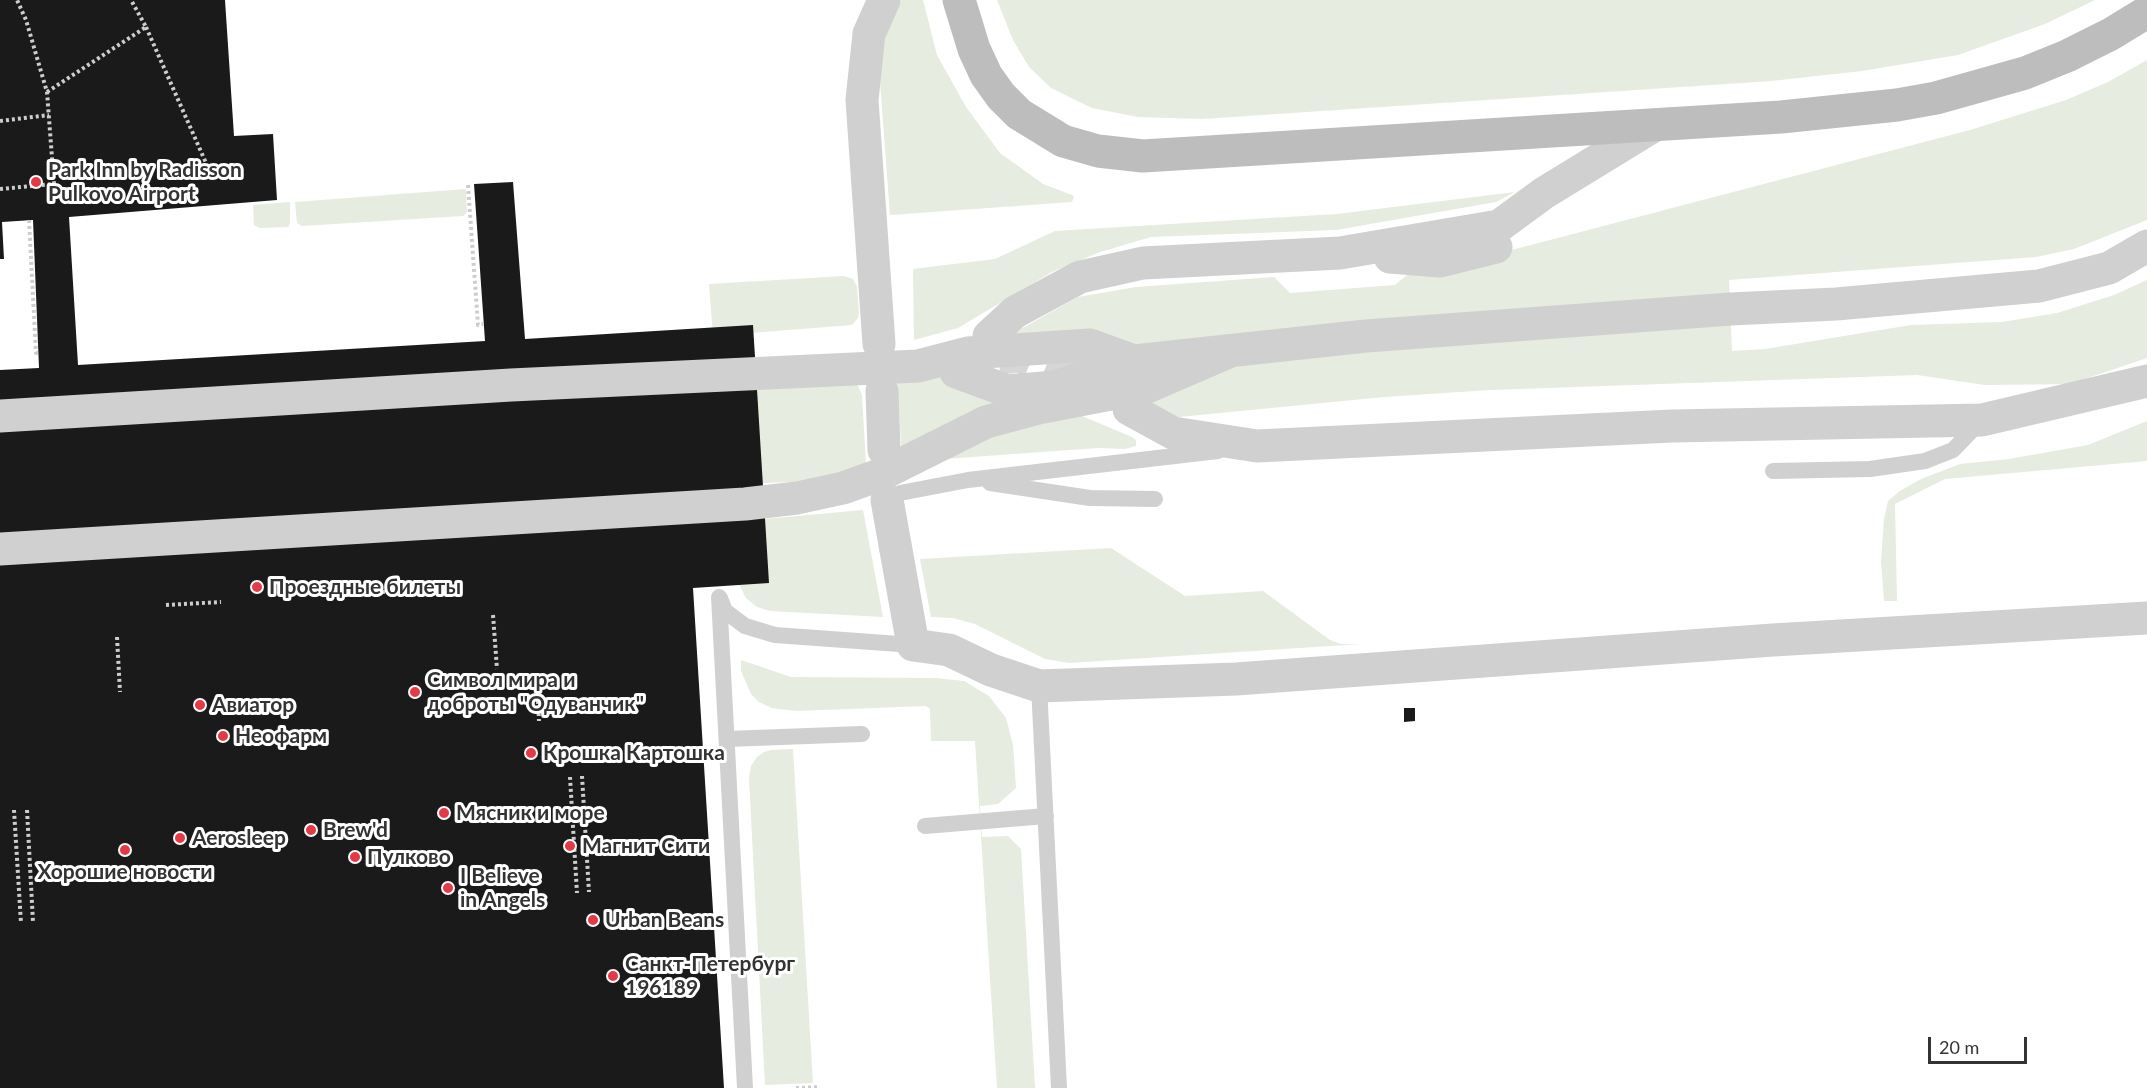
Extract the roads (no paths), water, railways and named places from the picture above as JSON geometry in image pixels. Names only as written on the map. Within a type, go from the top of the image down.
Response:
[{"type":"main road","points":[[959,0],[974,49],[986,75],[1001,96],[1019,114],[1063,141],[1098,151],[1143,156],[1781,117],[1897,105],[1936,98],[2025,73],[2067,56],[2111,34],[2147,12]]},
{"type":"street","points":[[879,344],[862,100],[869,34],[884,0]]},
{"type":"street","points":[[989,336],[1015,312],[1080,277],[1143,263],[1340,253],[1499,226],[1544,193],[1655,125]]},
{"type":"street","points":[[0,416],[511,385],[918,366],[956,372],[1008,391],[1055,387],[1134,361],[1366,336],[1731,309],[1836,304],[2039,286],[2109,268],[2147,246]]},
{"type":"street","points":[[918,366],[968,353],[1090,345],[1134,361]]},
{"type":"street","points":[[0,549],[745,504],[796,498],[843,488],[882,474],[986,422],[1038,408],[1147,387],[1228,352]]},
{"type":"street","points":[[1129,410],[1173,433],[1257,446],[1660,426],[1982,420],[2147,381]]},
{"type":"street","points":[[882,391],[884,450]]},
{"type":"street","points":[[893,496],[913,645],[949,650],[991,670],[1039,686],[1236,679],[1773,640],[2147,618]]},
{"type":"lane","points":[[1773,471],[1870,469],[1925,460],[1953,450],[1982,420]]},
{"type":"lane","points":[[893,496],[968,480],[1257,446]]},
{"type":"lane","points":[[968,480],[1090,498],[1155,499]]},
{"type":"lane","points":[[745,1088],[717,591],[725,611],[745,626],[775,635],[913,645]]},
{"type":"lane","points":[[1039,686],[1059,1088]]},
{"type":"lane","points":[[727,739],[862,734]]},
{"type":"lane","points":[[925,825],[1046,816]]},
{"type":"tunnel","points":[[999,357],[1019,356],[1065,375],[1093,390]]},
{"type":"place","name":"Park Inn by Radisson Pulkovo Airport","points":[[36,182]]},
{"type":"place","name":"Проездные билеты","points":[[257,587]]},
{"type":"place","name":"Символ мира и доброты \"Одуванчик\"","points":[[415,692]]},
{"type":"place","name":"Авиатор","points":[[200,705]]},
{"type":"place","name":"Неофарм","points":[[223,736]]},
{"type":"place","name":"Крошка Картошка","points":[[531,753]]},
{"type":"place","name":"Мясник и море","points":[[444,813]]},
{"type":"place","name":"Brew'd","points":[[311,830]]},
{"type":"place","name":"Aerosleep","points":[[180,838]]},
{"type":"place","name":"Магнит Сити","points":[[570,846]]},
{"type":"place","name":"Хорошие новости","points":[[125,850]]},
{"type":"place","name":"Пулково","points":[[355,857]]},
{"type":"place","name":"I Believe in Angels","points":[[448,888]]},
{"type":"place","name":"Urban Beans","points":[[593,920]]},
{"type":"place","name":"Санкт-Петербург 196189","points":[[613,976]]}]
